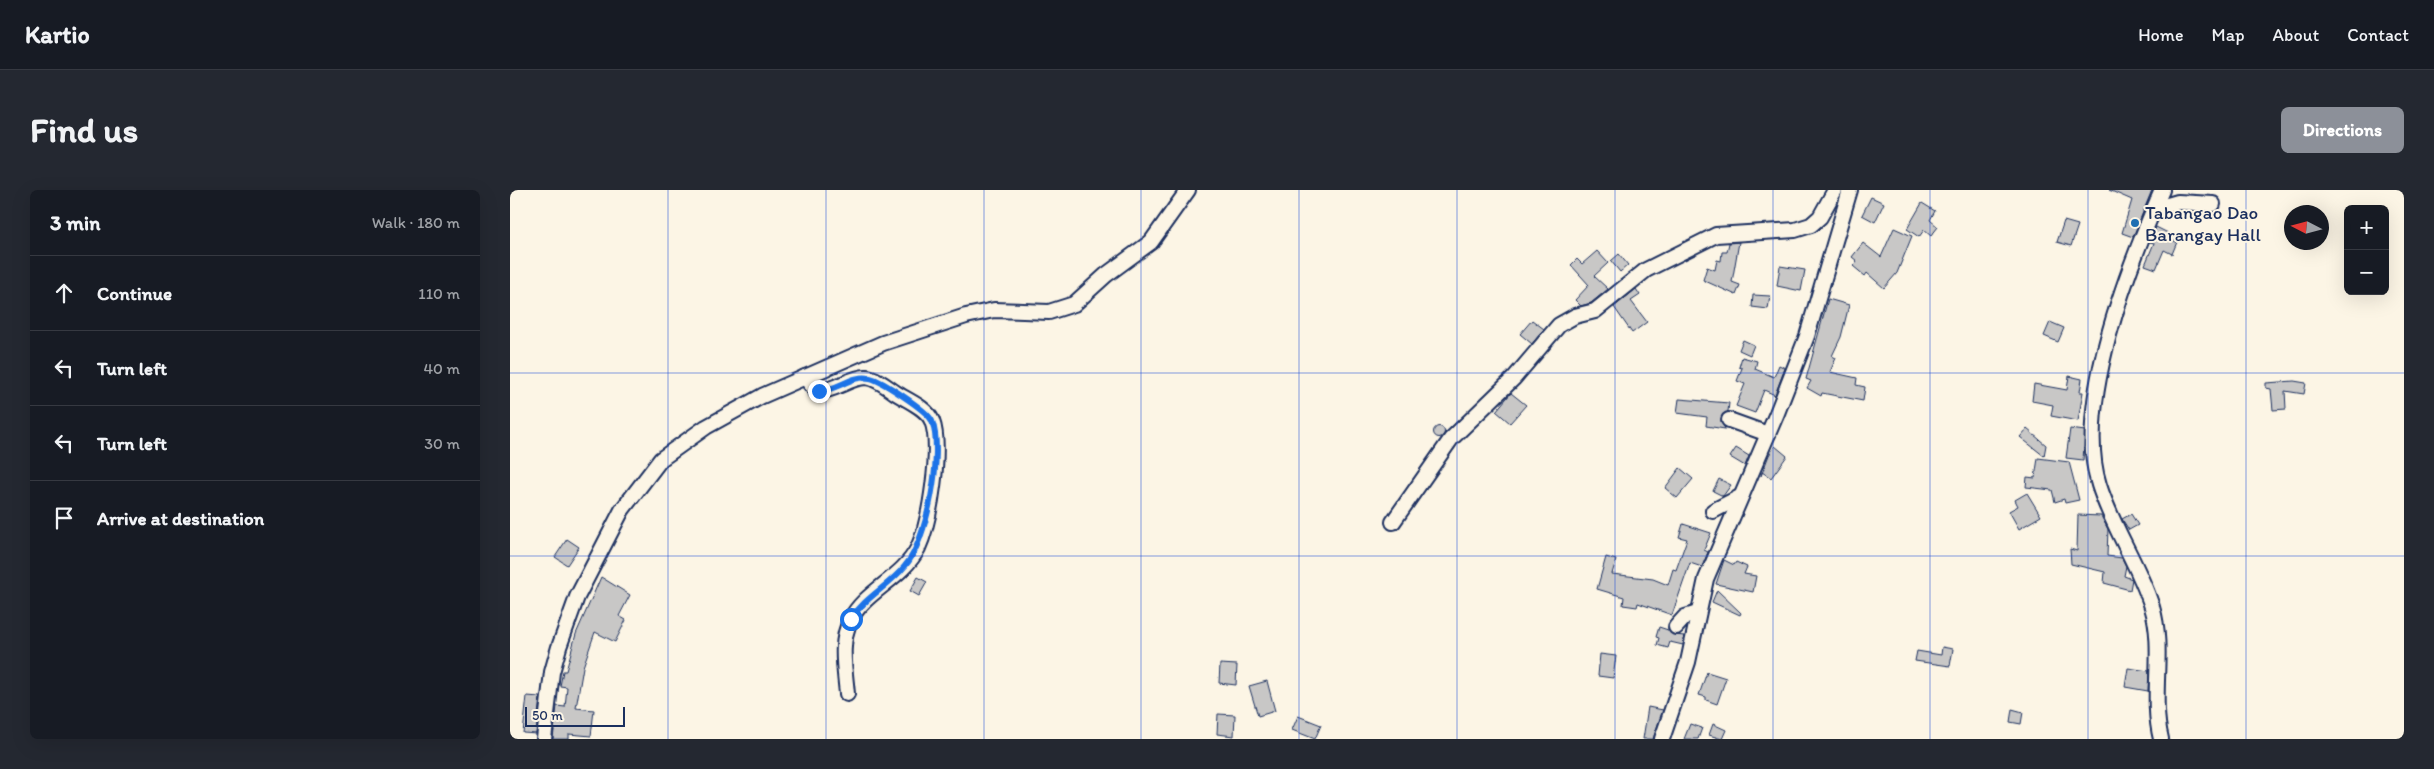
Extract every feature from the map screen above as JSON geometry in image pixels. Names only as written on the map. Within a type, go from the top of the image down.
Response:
[{"type":"street","points":[[544,739],[548,694],[558,647],[578,597],[622,510],[661,459],[706,427],[762,396],[883,343],[966,316],[994,310],[1049,312],[1074,304],[1106,275],[1151,242],[1188,190]]},
{"type":"street","points":[[1393,522],[1451,439],[1514,378],[1560,325],[1575,316],[1595,311],[1646,270],[1690,246],[1716,235],[1795,230],[1811,226],[1820,218],[1835,190]]},
{"type":"street","points":[[1662,739],[1688,662],[1706,580],[1807,336],[1850,190]]},
{"type":"street","points":[[2161,739],[2156,721],[2158,658],[2152,609],[2099,485],[2092,448],[2094,413],[2101,362],[2130,272],[2162,190]]},
{"type":"street","points":[[2154,208],[2178,202],[2213,204]]},
{"type":"street","points":[[805,377],[815,390],[819,391],[862,378],[876,380],[922,410],[931,419],[934,431],[934,480],[918,548],[905,567],[857,610],[851,619],[844,642],[847,694]]},
{"type":"street","points":[[1730,420],[1768,434]]},
{"type":"street","points":[[1713,511],[1740,497]]},
{"type":"street","points":[[1676,627],[1685,617],[1698,614]]},
{"type":"building","points":[[2109,190],[2152,190],[2133,237],[2122,233],[2132,200]]},
{"type":"building","points":[[1871,197],[1884,203],[1875,222],[1862,215]]},
{"type":"building","points":[[1922,203],[1935,211],[1930,220],[1938,227],[1931,236],[1924,230],[1919,237],[1907,229]]},
{"type":"building","points":[[2064,221],[2078,225],[2071,246],[2057,242]]},
{"type":"building","points":[[2156,227],[2170,234],[2168,239],[2177,242],[2172,254],[2164,250],[2156,269],[2145,265],[2154,243],[2150,242]]},
{"type":"building","points":[[1894,228],[1912,236],[1897,273],[1884,288],[1867,273],[1865,276],[1853,266],[1857,261],[1852,257],[1863,243],[1881,257]]},
{"type":"building","points":[[1739,242],[1732,282],[1740,285],[1736,295],[1703,280],[1707,267],[1715,270],[1717,260],[1721,261],[1722,252],[1727,252],[1729,243]]},
{"type":"building","points":[[1597,251],[1608,263],[1594,276],[1608,289],[1591,303],[1581,306],[1575,300],[1589,285],[1571,265],[1577,259],[1582,264]]},
{"type":"building","points":[[1619,254],[1628,265],[1620,272],[1611,261]]},
{"type":"building","points":[[1780,266],[1805,270],[1801,291],[1777,286]]},
{"type":"building","points":[[1636,289],[1640,295],[1631,301],[1647,322],[1632,333],[1614,307]]},
{"type":"building","points":[[1753,295],[1770,296],[1768,309],[1752,307]]},
{"type":"building","points":[[1828,299],[1849,305],[1841,337],[1832,356],[1836,358],[1830,372],[1857,378],[1856,385],[1865,387],[1863,401],[1822,393],[1821,396],[1807,388],[1811,381],[1806,379]]},
{"type":"building","points":[[1532,320],[1544,329],[1532,344],[1520,334]]},
{"type":"building","points":[[2050,322],[2064,328],[2058,342],[2044,336]]},
{"type":"building","points":[[1743,340],[1754,345],[1750,355],[1739,350]]},
{"type":"building","points":[[1742,357],[1757,361],[1755,369],[1774,377],[1779,365],[1785,368],[1775,395],[1764,390],[1755,413],[1736,406],[1745,384],[1737,381],[1742,368],[1739,367]]},
{"type":"building","points":[[2069,376],[2082,379],[2080,392],[2083,392],[2078,421],[2051,416],[2053,405],[2032,401],[2034,384],[2067,390]]},
{"type":"building","points":[[2294,381],[2306,383],[2304,394],[2285,391],[2286,409],[2273,410],[2271,389],[2266,388],[2266,383]]},
{"type":"building","points":[[1511,393],[1526,405],[1510,423],[1496,411]]},
{"type":"building","points":[[1679,399],[1729,403],[1728,411],[1721,418],[1725,429],[1706,426],[1707,417],[1677,413]]},
{"type":"building","points":[[1439,426],[1445,432],[1439,438],[1433,432]]},
{"type":"building","points":[[2027,429],[2046,445],[2044,456],[2020,437]]},
{"type":"building","points":[[2070,429],[2085,431],[2083,460],[2066,458]]},
{"type":"building","points":[[1775,446],[1787,456],[1771,478],[1762,472]]},
{"type":"building","points":[[1736,448],[1749,456],[1745,466],[1730,457]]},
{"type":"building","points":[[2038,458],[2069,462],[2079,500],[2065,503],[2064,499],[2055,502],[2052,490],[2026,487],[2027,477],[2035,478]]},
{"type":"building","points":[[1680,468],[1693,479],[1677,498],[1665,488]]},
{"type":"building","points":[[1719,479],[1731,485],[1723,496],[1713,491]]},
{"type":"building","points":[[2027,493],[2041,516],[2019,529],[2009,511],[2018,506],[2015,500]]},
{"type":"building","points":[[2131,514],[2138,525],[2129,530],[2122,519]]},
{"type":"building","points":[[2078,515],[2101,516],[2108,529],[2107,556],[2122,558],[2126,566],[2124,576],[2132,579],[2130,590],[2104,583],[2105,572],[2071,564],[2070,549],[2077,551]]},
{"type":"building","points":[[1683,524],[1711,533],[1704,550],[1708,552],[1702,567],[1690,563],[1672,615],[1638,603],[1637,607],[1623,605],[1624,597],[1597,589],[1606,557],[1616,560],[1612,574],[1653,579],[1668,585],[1673,569],[1676,570],[1687,539],[1679,537]]},
{"type":"building","points":[[567,539],[579,547],[567,565],[555,557]]},
{"type":"building","points":[[1724,560],[1734,565],[1736,562],[1747,567],[1744,574],[1756,576],[1753,592],[1716,584]]},
{"type":"building","points":[[601,577],[630,595],[619,616],[626,620],[615,642],[595,632],[583,667],[576,708],[594,710],[591,736],[569,734],[569,739],[553,739],[557,706],[565,707],[567,687],[560,686],[563,671],[566,671],[576,634]]},
{"type":"building","points":[[918,577],[927,582],[919,596],[910,591]]},
{"type":"building","points":[[1717,590],[1741,613],[1740,615],[1712,602]]},
{"type":"building","points":[[1659,627],[1668,630],[1674,635],[1685,636],[1683,645],[1670,642],[1668,648],[1657,645],[1659,638],[1656,637]]},
{"type":"building","points":[[1942,647],[1953,649],[1950,666],[1915,661],[1917,651],[1941,655]]},
{"type":"building","points":[[1600,654],[1616,656],[1613,678],[1598,676]]},
{"type":"building","points":[[1220,664],[1237,665],[1236,685],[1219,683]]},
{"type":"building","points":[[2128,668],[2149,671],[2148,691],[2125,687]]},
{"type":"building","points":[[1707,672],[1726,678],[1717,704],[1699,695]]},
{"type":"building","points":[[1267,681],[1275,711],[1258,716],[1249,686]]},
{"type":"building","points":[[527,696],[540,697],[536,734],[523,733]]},
{"type":"building","points":[[1648,707],[1663,710],[1653,739],[1643,739]]},
{"type":"building","points":[[2012,709],[2023,712],[2021,724],[2010,722]]},
{"type":"building","points":[[1218,714],[1235,715],[1234,736],[1217,734]]},
{"type":"building","points":[[1298,716],[1321,725],[1315,739],[1292,730]]},
{"type":"building","points":[[1690,724],[1702,728],[1698,739],[1684,739]]},
{"type":"building","points":[[1713,724],[1726,730],[1722,739],[1709,735]]},
{"type":"place","name":"Tabangao Dao Barangay Hall","points":[[2135,223]]},
{"type":"route","points":[[819,391],[868,377],[876,380],[922,410],[931,419],[934,431],[934,480],[918,548],[905,567],[857,610],[851,619]]}]
